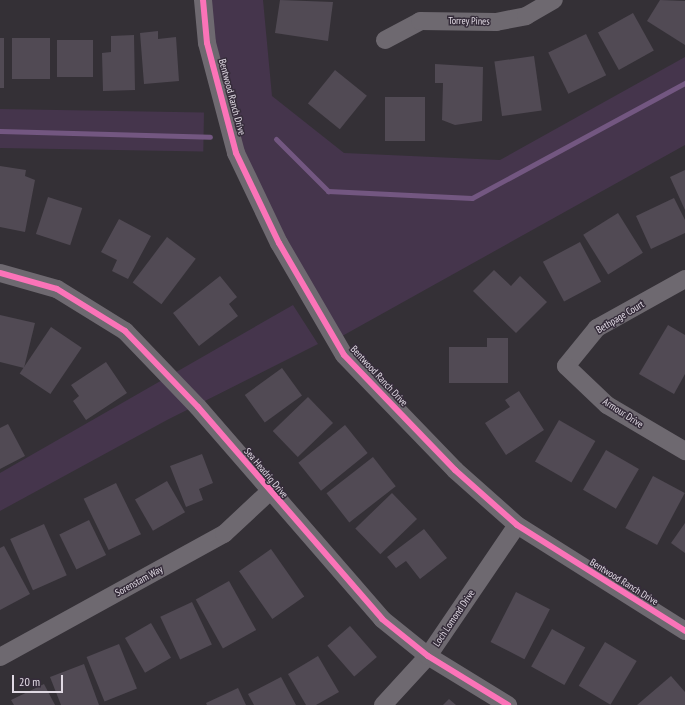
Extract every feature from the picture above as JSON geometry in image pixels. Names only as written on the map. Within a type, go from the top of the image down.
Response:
[{"type":"street","name":"Bentwood Ranch Drive","points":[[203,0],[207,43],[236,153],[279,243],[344,355],[455,470],[517,526],[685,632]]},
{"type":"street","name":"Torrey Pines","points":[[385,40],[420,21],[496,22],[526,16],[554,0]]},
{"type":"street","name":"Sea Headrig Drive","points":[[0,273],[57,289],[125,331],[198,408],[269,492],[382,619],[428,656],[508,705]]},
{"type":"street","name":"Bethpage Court","points":[[566,366],[598,328],[685,279]]},
{"type":"street","name":"Armour Drive","points":[[566,366],[607,405],[685,451]]},
{"type":"street","name":"Sorenstam Way","points":[[0,657],[224,534],[269,492]]},
{"type":"street","name":"Loch Lomond Drive","points":[[383,705],[428,656],[517,526]]},
{"type":"shaded area","points":[[203,0],[263,0],[272,96],[344,153],[500,160],[685,57],[685,145],[335,340],[236,153]]},
{"type":"shaded area","points":[[0,109],[204,113],[203,152],[0,148]]},
{"type":"shaded area","points":[[293,305],[318,344],[167,420],[0,511],[0,473]]},
{"type":"building","points":[[280,0],[333,2],[328,41],[275,33]]},
{"type":"building","points":[[660,0],[685,1],[685,45],[647,21]]},
{"type":"building","points":[[633,13],[654,51],[619,70],[598,32]]},
{"type":"building","points":[[158,31],[158,39],[176,37],[179,81],[144,84],[140,33]]},
{"type":"building","points":[[586,34],[606,75],[568,94],[548,52]]},
{"type":"building","points":[[134,35],[135,90],[103,91],[102,53],[111,52],[111,36]]},
{"type":"building","points":[[0,38],[4,38],[4,88],[0,88]]},
{"type":"building","points":[[12,38],[50,38],[50,79],[12,79]]},
{"type":"building","points":[[57,40],[93,40],[93,77],[57,77]]},
{"type":"building","points":[[534,56],[542,110],[502,116],[494,62]]},
{"type":"building","points":[[435,64],[483,67],[482,121],[455,125],[442,120],[443,83],[435,83]]},
{"type":"building","points":[[335,70],[367,96],[340,129],[308,103]]},
{"type":"building","points":[[385,97],[425,97],[425,141],[385,141]]},
{"type":"building","points":[[0,166],[26,170],[25,176],[35,180],[25,232],[0,227]]},
{"type":"building","points":[[685,170],[685,210],[670,177]]},
{"type":"building","points":[[48,197],[82,208],[70,245],[36,234]]},
{"type":"building","points":[[674,198],[685,220],[685,233],[651,249],[636,216]]},
{"type":"building","points":[[618,213],[643,253],[608,275],[583,235]]},
{"type":"building","points":[[119,219],[151,236],[128,279],[112,271],[117,260],[101,252]]},
{"type":"building","points":[[167,237],[196,259],[161,304],[133,283]]},
{"type":"building","points":[[580,242],[601,282],[564,301],[543,262]]},
{"type":"building","points":[[494,270],[511,286],[520,276],[547,302],[516,333],[473,291]]},
{"type":"building","points":[[220,276],[237,297],[229,304],[238,316],[199,346],[173,313]]},
{"type":"building","points":[[0,315],[35,323],[24,368],[0,362]]},
{"type":"building","points":[[668,325],[685,335],[685,374],[674,394],[639,374]]},
{"type":"building","points":[[51,327],[82,348],[50,394],[20,373]]},
{"type":"building","points":[[487,338],[508,338],[508,383],[449,383],[449,347],[487,347]]},
{"type":"building","points":[[106,362],[127,393],[86,420],[73,401],[79,396],[71,385]]},
{"type":"building","points":[[282,368],[302,396],[265,423],[245,395]]},
{"type":"building","points":[[519,391],[544,430],[506,455],[485,423],[510,407],[505,400]]},
{"type":"building","points":[[308,397],[333,423],[298,457],[273,431]]},
{"type":"building","points":[[559,420],[595,441],[571,483],[535,462]]},
{"type":"building","points":[[8,424],[25,456],[0,469],[0,428]]},
{"type":"building","points":[[345,425],[368,453],[321,491],[298,463]]},
{"type":"building","points":[[606,450],[639,469],[616,509],[583,490]]},
{"type":"building","points":[[202,454],[213,483],[199,489],[203,500],[186,507],[170,466]]},
{"type":"building","points":[[373,457],[396,486],[349,522],[327,493]]},
{"type":"building","points":[[653,476],[685,493],[657,545],[625,528]]},
{"type":"building","points":[[167,481],[185,512],[153,531],[135,499]]},
{"type":"building","points":[[116,483],[141,534],[109,550],[84,499]]},
{"type":"building","points":[[392,493],[417,519],[380,554],[355,528]]},
{"type":"building","points":[[89,520],[106,555],[76,570],[59,534]]},
{"type":"building","points":[[685,523],[685,553],[671,543]]},
{"type":"building","points":[[44,524],[67,575],[33,590],[10,539]]},
{"type":"building","points":[[424,529],[447,558],[420,579],[406,561],[396,568],[387,557]]},
{"type":"building","points":[[4,546],[30,594],[0,610],[0,548]]},
{"type":"building","points":[[271,549],[304,597],[272,619],[239,571]]},
{"type":"building","points":[[229,581],[256,630],[223,648],[196,599]]},
{"type":"building","points":[[516,592],[550,609],[524,659],[491,642]]},
{"type":"building","points":[[192,602],[212,645],[180,659],[160,617]]},
{"type":"building","points":[[151,623],[171,658],[145,673],[125,638]]},
{"type":"building","points":[[350,626],[377,657],[354,677],[327,646]]},
{"type":"building","points":[[552,629],[585,647],[564,685],[531,667]]},
{"type":"building","points":[[605,642],[637,661],[610,705],[579,686]]},
{"type":"building","points":[[119,644],[137,689],[105,702],[87,657]]},
{"type":"building","points":[[318,656],[339,692],[316,705],[306,705],[288,674]]},
{"type":"building","points":[[84,664],[99,705],[61,705],[50,677]]},
{"type":"building","points":[[671,676],[685,692],[685,705],[637,705]]},
{"type":"building","points":[[281,677],[296,705],[254,705],[248,694]]},
{"type":"building","points":[[44,684],[55,705],[14,705],[11,700]]},
{"type":"building","points":[[238,688],[246,705],[207,705],[206,703]]},
{"type":"building","points":[[449,699],[456,705],[443,705]]},
{"type":"waterway","points":[[276,139],[328,191],[472,198],[685,83]]},
{"type":"waterway","points":[[0,131],[210,137]]},
{"type":"cycle path","points":[[203,0],[207,43],[236,153],[279,243],[344,355],[455,470],[517,525],[685,631]]},
{"type":"cycle path","points":[[0,273],[57,289],[125,331],[198,407],[382,619],[428,656],[508,705]]}]
